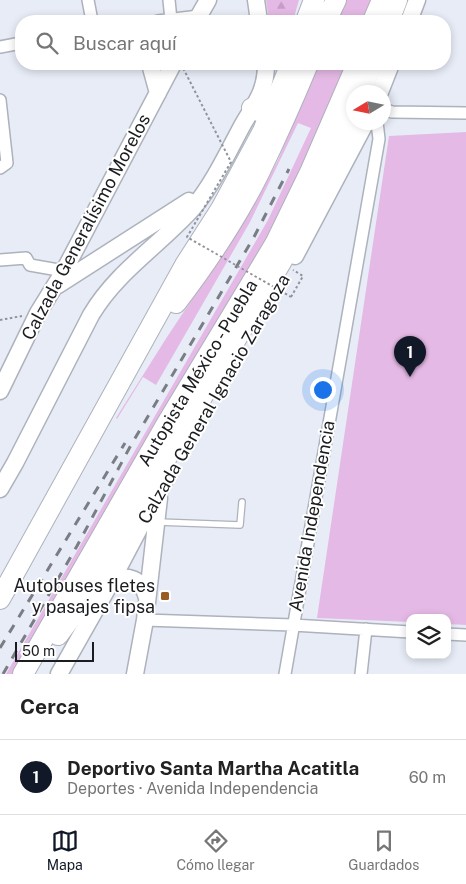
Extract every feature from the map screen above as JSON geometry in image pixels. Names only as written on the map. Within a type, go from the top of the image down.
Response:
[{"type":"highway","points":[[308,15],[314,0]]},
{"type":"highway","points":[[329,15],[336,0]]},
{"type":"highway","points":[[376,15],[382,0]]},
{"type":"highway","points":[[391,15],[397,0]]},
{"type":"highway","points":[[0,599],[185,265],[221,209],[261,112],[287,70]]},
{"type":"highway","points":[[136,356],[197,276],[230,226],[260,172],[305,70]]},
{"type":"highway","name":"Autopista México - Puebla","points":[[23,674],[166,425],[275,244],[312,170],[354,70]]},
{"type":"highway","points":[[364,85],[370,70]]},
{"type":"highway","name":"Calzada General Ignacio Zaragoza","points":[[170,454],[287,252],[320,188],[346,128]]},
{"type":"highway","points":[[160,489],[170,454]]},
{"type":"highway","points":[[29,674],[81,604],[170,454]]},
{"type":"main road","points":[[199,15],[208,0]]},
{"type":"main road","points":[[256,0],[258,15]]},
{"type":"main road","points":[[411,15],[417,0]]},
{"type":"main road","points":[[152,70],[158,93]]},
{"type":"main road","name":"Calzada Generalísimo Morelos","points":[[2,383],[38,314],[64,271],[170,70]]},
{"type":"main road","points":[[0,489],[102,297],[135,262],[192,209],[261,112],[265,70]]},
{"type":"main road","points":[[383,85],[389,70]]},
{"type":"main road","name":"Calzada General Ignacio Zaragoza","points":[[59,674],[111,582],[184,444],[289,268],[362,130]]},
{"type":"main road","points":[[54,287],[206,191]]},
{"type":"main road","points":[[135,674],[145,620],[160,489]]},
{"type":"main road","points":[[111,582],[125,578],[135,580],[143,587],[147,598]]},
{"type":"street","points":[[88,0],[91,15]]},
{"type":"street","points":[[169,0],[170,15]]},
{"type":"street","points":[[0,47],[15,44]]},
{"type":"street","points":[[0,100],[7,163],[0,168]]},
{"type":"street","points":[[391,112],[466,113]]},
{"type":"street","name":"Avenida Independencia","points":[[285,674],[379,139],[378,130]]},
{"type":"street","points":[[0,260],[26,258],[30,265],[64,271]]},
{"type":"street","points":[[145,620],[293,625],[406,632]]},
{"type":"street","points":[[361,674],[366,629]]},
{"type":"street","points":[[451,634],[466,635]]},
{"type":"lane","points":[[156,522],[240,526],[242,502]]},
{"type":"path","points":[[184,70],[231,162],[187,237],[291,297],[303,276],[289,268]]},
{"type":"path","points":[[0,320],[38,314]]},
{"type":"green space","points":[[266,0],[299,0],[295,15],[268,15]]},
{"type":"green space","points":[[328,0],[391,0],[385,15],[322,15]]},
{"type":"green space","points":[[316,70],[362,70],[353,85],[346,85],[346,98],[259,253],[13,674],[6,674],[268,220],[311,128],[298,123],[250,222],[156,385],[143,377],[117,419],[167,337],[251,211],[278,160]]},
{"type":"green space","points":[[466,132],[466,625],[451,624],[451,614],[406,614],[406,622],[317,618],[389,136]]},
{"type":"railway","points":[[3,674],[77,546],[131,445],[254,237],[289,169]]},
{"type":"railway","points":[[0,648],[125,443]]},
{"type":"place","name":"Deportivo Santa Martha Acatitla","points":[[410,377]]},
{"type":"place","name":"Autobuses fletes y pasajes fipsa","points":[[165,596]]}]
